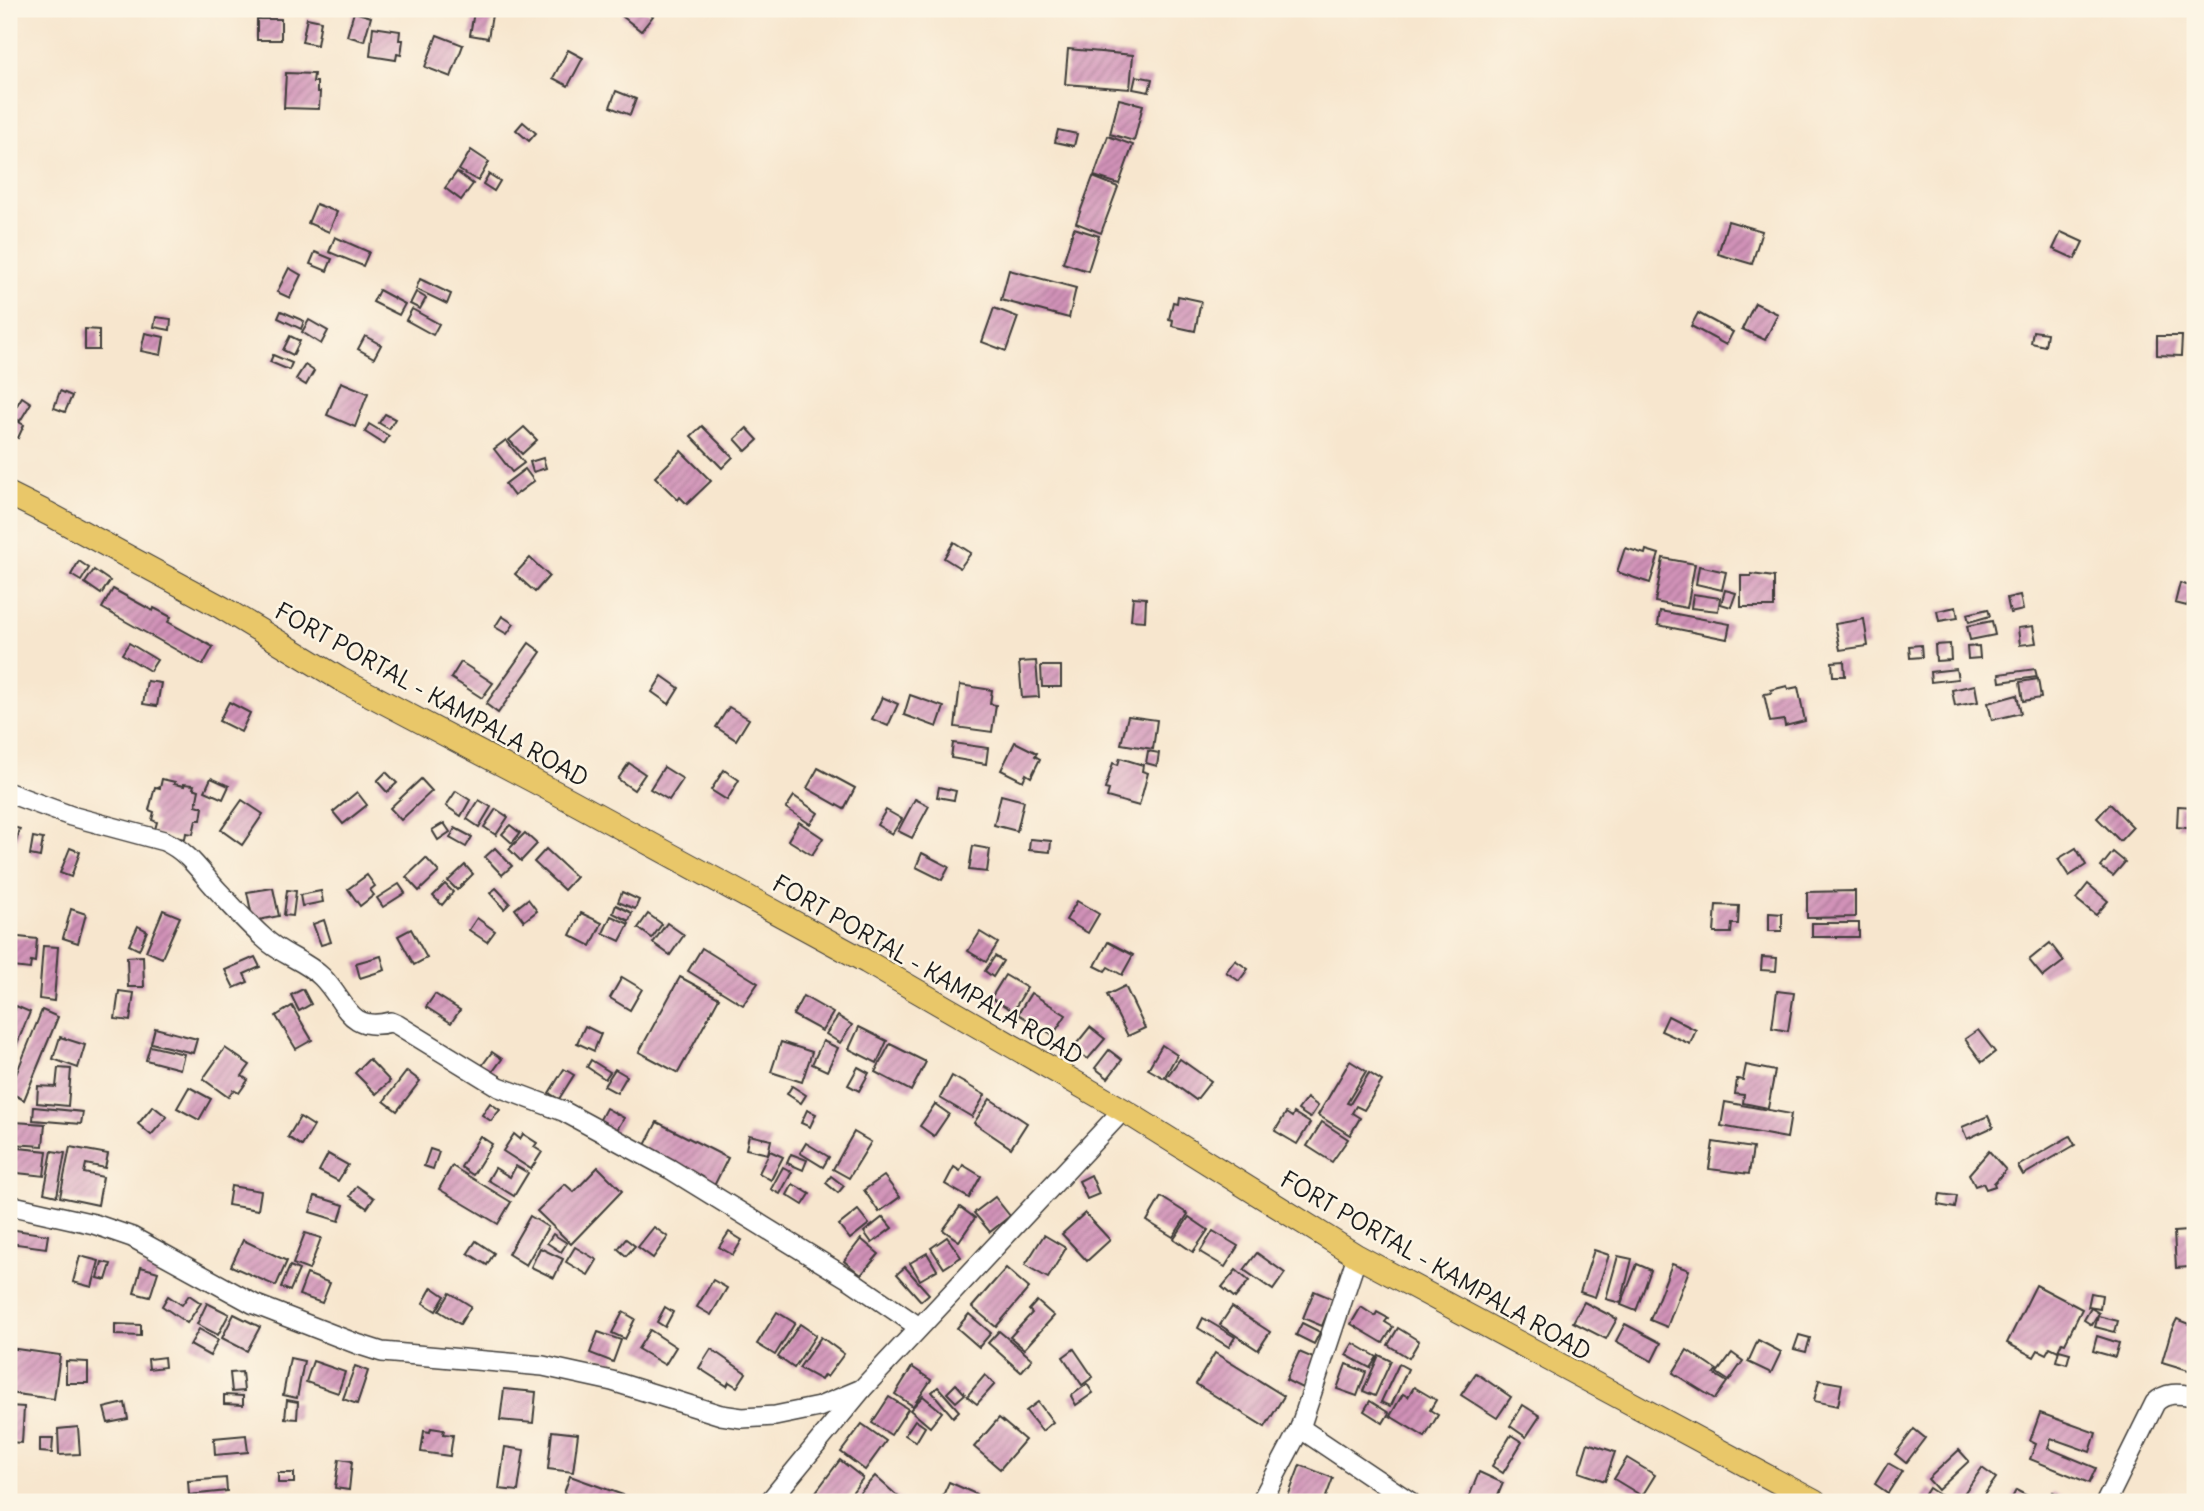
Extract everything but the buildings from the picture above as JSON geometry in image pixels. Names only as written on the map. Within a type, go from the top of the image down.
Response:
[{"type":"main road","name":"FORT PORTAL - KAMPALA ROAD","points":[[9,494],[221,607],[340,679],[568,799],[867,962],[1123,1110],[1357,1256],[1815,1502]]},
{"type":"street","points":[[9,793],[71,816],[175,846],[193,860],[265,940],[324,979],[349,1013],[359,1021],[379,1026],[391,1022],[398,1025],[499,1087],[563,1111],[600,1130],[727,1203],[919,1326]]},
{"type":"street","points":[[769,1502],[862,1388],[1123,1110]]},
{"type":"street","points":[[9,1205],[93,1224],[132,1237],[254,1304],[382,1352],[543,1366],[612,1381],[721,1415],[742,1418],[775,1416],[819,1407],[862,1388]]},
{"type":"street","points":[[1261,1502],[1300,1429],[1357,1256]]},
{"type":"street","points":[[2106,1502],[2155,1403],[2163,1395],[2195,1396]]},
{"type":"street","points":[[1300,1429],[1410,1502]]}]
